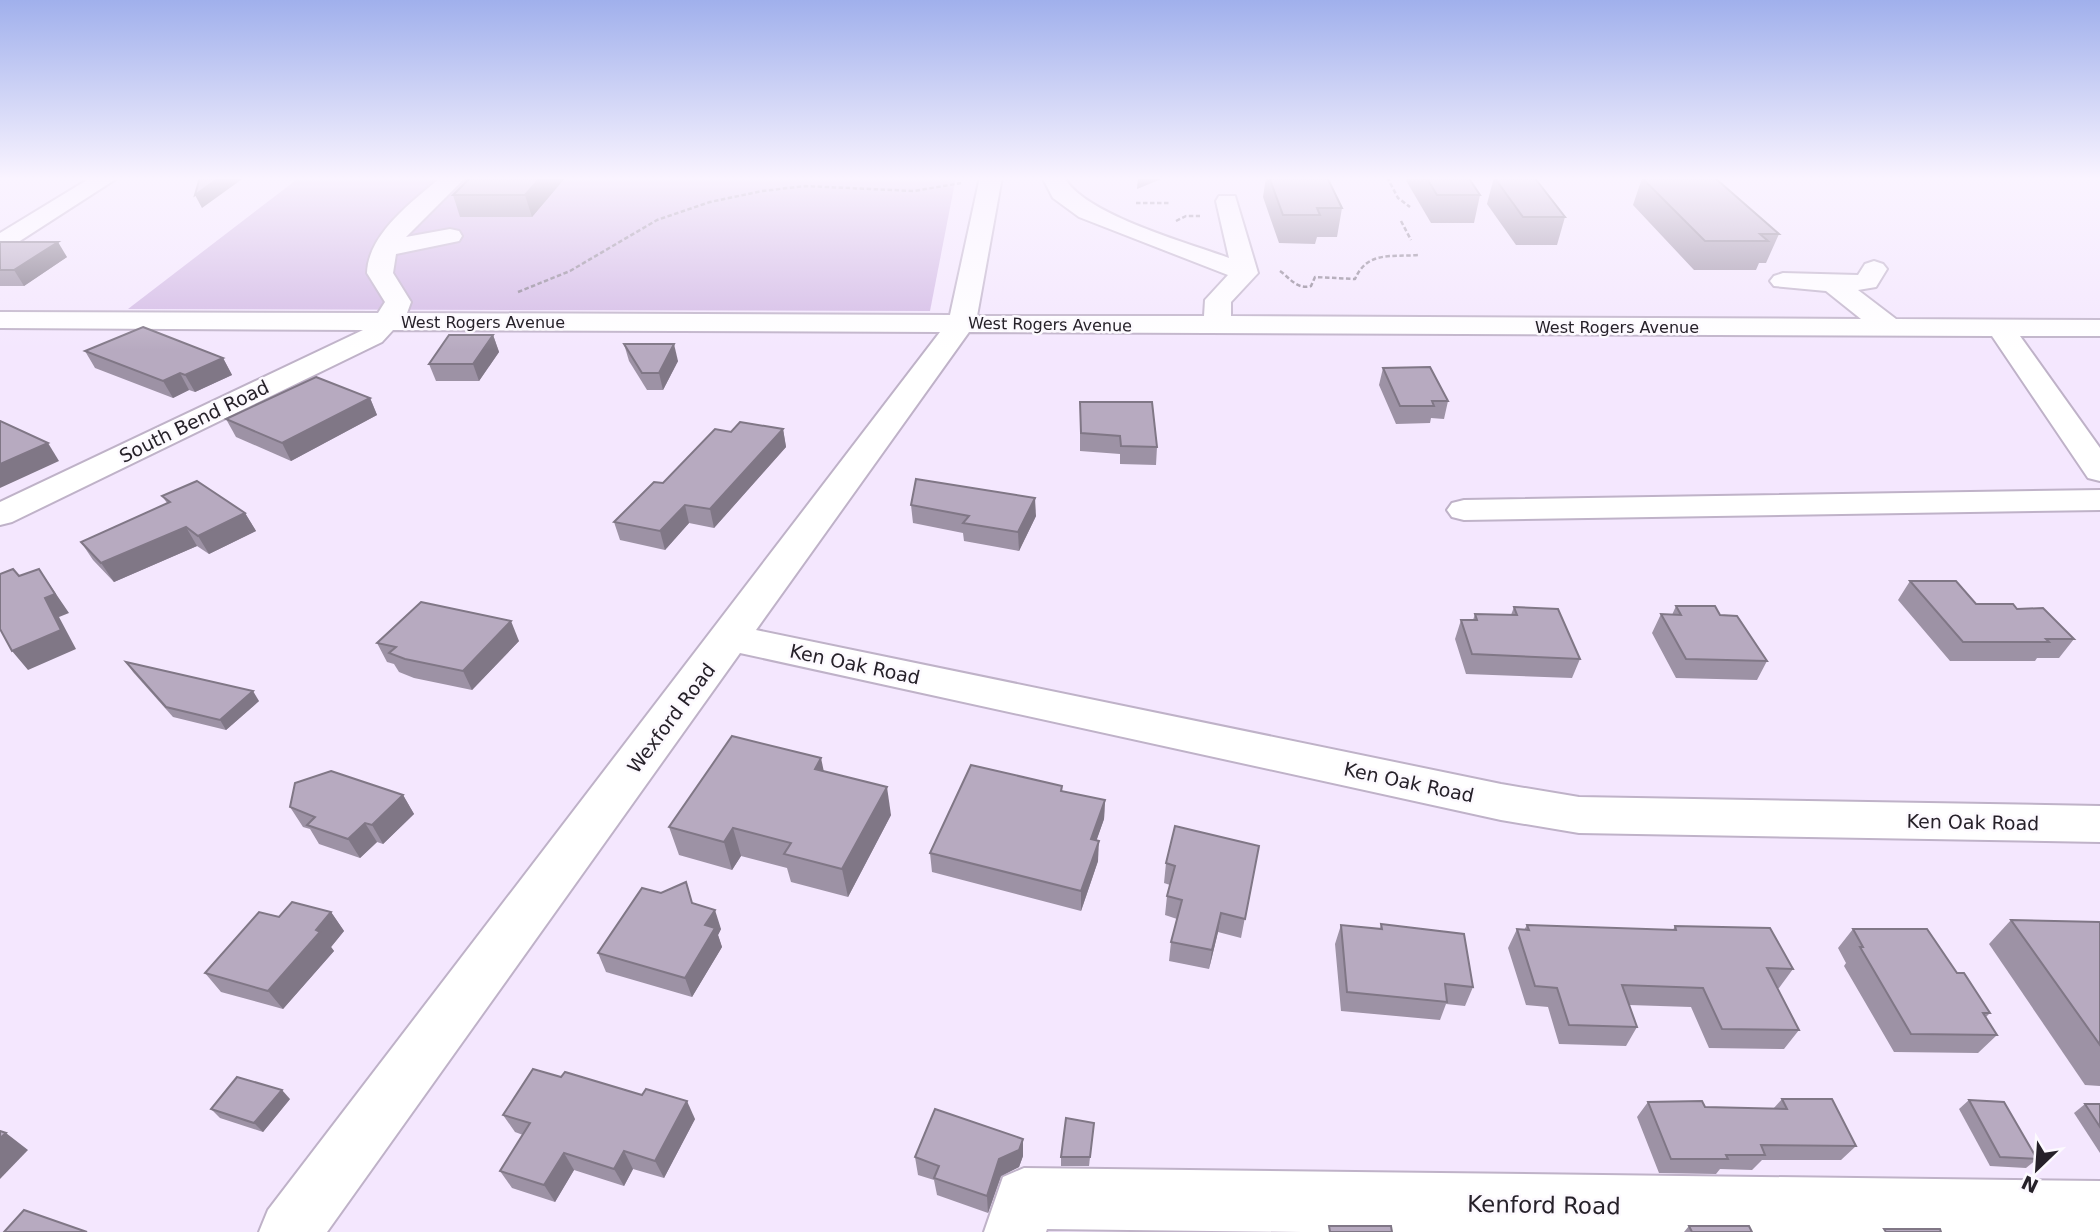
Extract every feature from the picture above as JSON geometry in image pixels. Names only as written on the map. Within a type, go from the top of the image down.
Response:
[{"type":"street","points":[[385,322],[398,302],[386,287],[379,271],[384,249],[398,234]]},
{"type":"street","name":"Wexford Road","points":[[290,1232],[962,323],[972,234]]},
{"type":"street","points":[[1145,234],[1245,273]]},
{"type":"street","points":[[1235,234],[1245,273]]},
{"type":"street","points":[[384,249],[450,236]]},
{"type":"street","points":[[1783,281],[1833,284],[1867,282],[1874,269]]},
{"type":"street","points":[[1216,326],[1218,300],[1245,273]]},
{"type":"street","points":[[1833,284],[1890,328]]},
{"type":"street","name":"West Rogers Avenue","points":[[0,320],[2100,328]]},
{"type":"street","name":"South Bend Road","points":[[0,515],[372,335],[385,322]]},
{"type":"street","points":[[2000,328],[2100,471]]},
{"type":"street","points":[[1464,510],[2100,500]]},
{"type":"street","name":"Ken Oak Road","points":[[730,638],[1487,799],[1578,815],[2100,824]]},
{"type":"street","name":"Kenford Road","points":[[1014,1232],[1024,1198],[2100,1212]]},
{"type":"path","points":[[517,292],[573,271],[632,234]]},
{"type":"path","points":[[1408,234],[1411,240]]},
{"type":"path","points":[[1280,271],[1304,289],[1311,286],[1315,278],[1355,279],[1361,265],[1370,259],[1419,255]]},
{"type":"shaded area","points":[[225,234],[945,234],[930,311],[128,309]]},
{"type":"building","points":[[1698,234],[1761,234],[1768,241],[1705,241]]},
{"type":"building","points":[[0,242],[58,242],[14,270],[0,270]]},
{"type":"building","points":[[143,327],[223,358],[185,375],[180,373],[163,381],[85,351]]},
{"type":"building","points":[[449,335],[493,335],[473,364],[429,364]]},
{"type":"building","points":[[624,344],[674,344],[659,373],[642,373]]},
{"type":"building","points":[[1430,367],[1448,401],[1432,401],[1434,406],[1400,406],[1383,368]]},
{"type":"building","points":[[316,377],[370,398],[282,443],[226,419]]},
{"type":"building","points":[[1080,402],[1152,402],[1157,447],[1121,446],[1120,436],[1081,433]]},
{"type":"building","points":[[0,421],[48,443],[0,464]]},
{"type":"building","points":[[740,422],[783,429],[710,509],[685,505],[660,531],[614,522],[654,482],[663,483],[715,429],[731,432]]},
{"type":"building","points":[[916,479],[1035,498],[1018,532],[963,523],[969,516],[911,505]]},
{"type":"building","points":[[197,481],[245,513],[198,536],[186,527],[101,563],[81,542],[170,502],[162,496]]},
{"type":"building","points":[[13,569],[19,576],[39,569],[55,594],[45,598],[61,630],[12,651],[0,629],[0,574]]},
{"type":"building","points":[[1910,581],[1956,581],[1976,604],[2013,604],[2017,609],[2043,608],[2074,639],[2046,639],[2049,642],[1963,642]]},
{"type":"building","points":[[421,602],[511,621],[463,671],[389,653],[396,647],[377,643]]},
{"type":"building","points":[[1676,606],[1715,606],[1720,615],[1737,616],[1767,661],[1686,659],[1661,614],[1681,615]]},
{"type":"building","points":[[1514,607],[1558,609],[1580,659],[1472,654],[1461,620],[1477,620],[1475,614],[1517,615]]},
{"type":"building","points":[[126,662],[253,691],[220,720],[166,707]]},
{"type":"building","points":[[732,736],[821,758],[815,769],[887,787],[842,869],[784,854],[791,843],[733,828],[724,842],[669,827]]},
{"type":"building","points":[[971,765],[1062,786],[1061,791],[1105,800],[1091,839],[1099,841],[1081,891],[930,853]]},
{"type":"building","points":[[331,771],[403,795],[372,825],[365,823],[348,839],[307,825],[315,817],[290,807],[295,783]]},
{"type":"building","points":[[1175,826],[1259,846],[1245,919],[1221,913],[1212,950],[1171,942],[1182,900],[1167,896],[1175,866],[1166,863]]},
{"type":"building","points":[[686,882],[692,903],[715,910],[705,925],[715,928],[685,978],[598,953],[642,888],[661,893]]},
{"type":"building","points":[[292,902],[331,912],[316,930],[320,932],[268,991],[205,973],[259,912],[279,917]]},
{"type":"building","points":[[2011,920],[2100,922],[2100,1045]]},
{"type":"building","points":[[1381,924],[1464,934],[1473,987],[1445,984],[1447,1002],[1347,992],[1341,925],[1382,929]]},
{"type":"building","points":[[1527,925],[1676,930],[1675,926],[1770,928],[1793,969],[1767,968],[1799,1030],[1722,1029],[1703,988],[1622,985],[1637,1027],[1569,1025],[1557,988],[1535,986],[1517,929],[1529,930]]},
{"type":"building","points":[[1853,929],[1927,929],[1957,973],[1964,973],[1990,1013],[1983,1013],[1997,1035],[1911,1034],[1860,947],[1863,947]]},
{"type":"building","points":[[533,1069],[561,1077],[565,1072],[642,1095],[646,1089],[687,1101],[655,1161],[624,1151],[614,1169],[564,1153],[544,1185],[500,1171],[530,1123],[503,1115]]},
{"type":"building","points":[[237,1077],[282,1090],[254,1123],[211,1109]]},
{"type":"building","points":[[1782,1099],[1832,1099],[1856,1146],[1761,1145],[1765,1155],[1726,1155],[1728,1159],[1671,1159],[1648,1102],[1702,1101],[1705,1107],[1787,1109]]},
{"type":"building","points":[[1969,1100],[2004,1102],[2037,1159],[2000,1157]]},
{"type":"building","points":[[2085,1104],[2100,1104],[2100,1127]]},
{"type":"building","points":[[935,1109],[1023,1139],[1019,1150],[999,1159],[987,1196],[934,1178],[939,1166],[915,1157]]},
{"type":"building","points":[[1066,1118],[1094,1123],[1090,1157],[1061,1157]]},
{"type":"building","points":[[24,1210],[87,1232],[4,1232]]},
{"type":"building","points":[[1329,1226],[1391,1226],[1392,1232],[1330,1232]]},
{"type":"building","points":[[1689,1226],[1749,1226],[1752,1232],[1692,1232]]},
{"type":"building","points":[[1884,1229],[1940,1229],[1941,1232],[1886,1232]]}]
